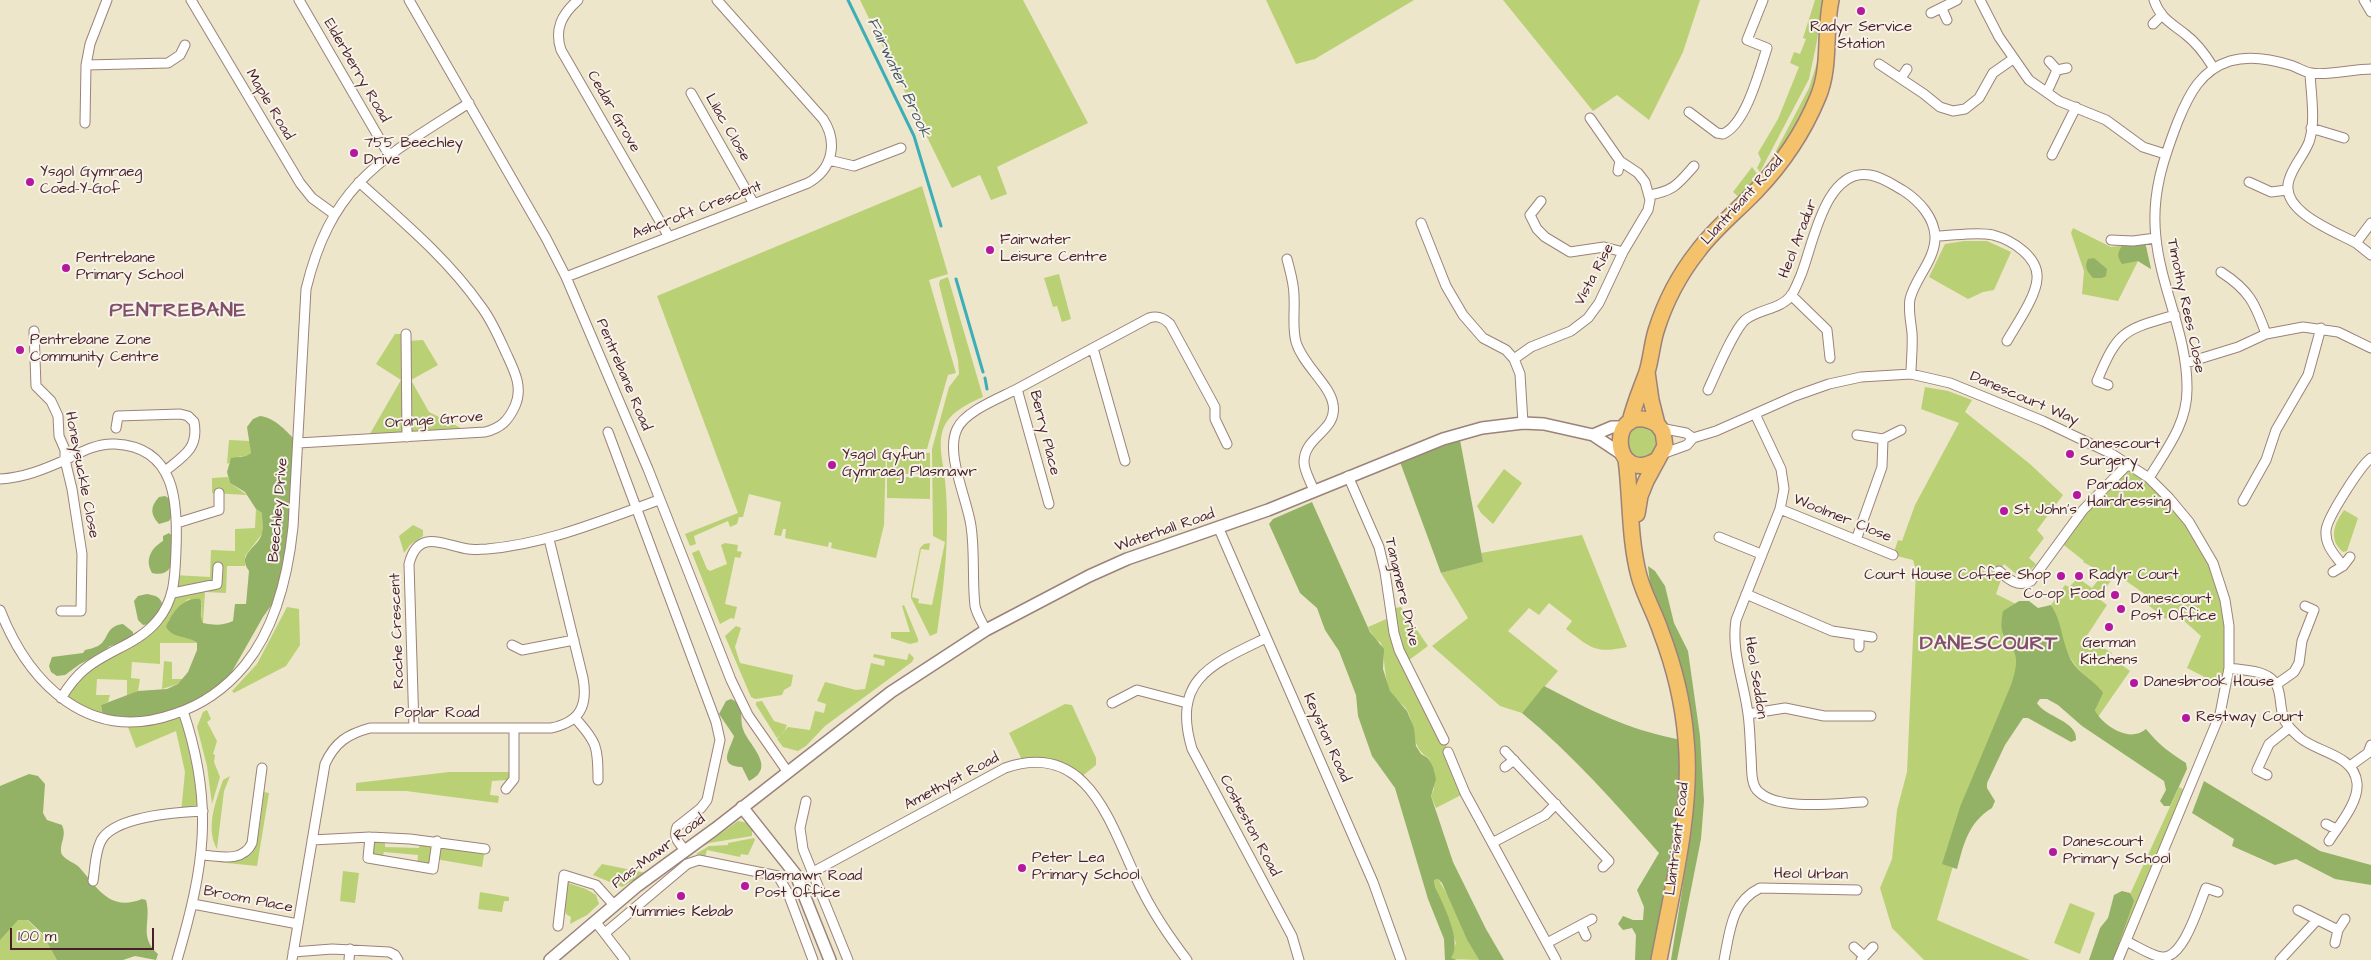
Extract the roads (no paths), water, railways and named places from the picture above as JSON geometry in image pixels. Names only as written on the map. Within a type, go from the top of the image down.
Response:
[{"type":"main road","name":"Llantrisant Road","points":[[1659,960],[1682,833],[1686,793],[1686,741],[1682,709],[1673,667],[1640,577],[1634,545],[1625,457],[1618,441],[1627,424],[1647,370],[1656,331],[1673,288],[1699,250],[1769,176],[1790,148],[1813,108],[1823,81],[1827,21],[1831,0]]},
{"type":"main road","name":"Llantrisant Road","points":[[1634,545],[1640,496],[1659,457],[1665,439],[1659,426],[1647,370]]},
{"type":"main road","points":[[1627,424],[1645,419],[1659,426]]},
{"type":"main road","points":[[1625,457],[1635,464],[1643,465],[1659,457]]},
{"type":"street","points":[[85,123],[86,65],[90,44],[107,0]]},
{"type":"street","name":"Maple Road","points":[[191,0],[300,184],[312,198],[334,214]]},
{"type":"street","name":"Elderberry Road","points":[[299,0],[389,155]]},
{"type":"street","name":"Pentrebane Road","points":[[409,0],[566,277],[659,500],[731,680],[748,715],[787,771]]},
{"type":"street","name":"Cedar Grove","points":[[578,0],[561,20],[558,37],[561,50],[669,237]]},
{"type":"street","points":[[716,0],[823,119],[832,138],[829,160],[854,166],[901,148]]},
{"type":"street","points":[[1689,112],[1717,133],[1723,134],[1734,128],[1754,86],[1767,48],[1747,40],[1763,0]]},
{"type":"street","points":[[1931,13],[1957,0]]},
{"type":"street","points":[[1981,0],[2000,37],[2029,80],[2060,101],[2106,120],[2143,147],[2165,154]]},
{"type":"street","points":[[2154,0],[2161,16],[2203,51],[2213,67],[2247,58],[2269,59],[2310,73],[2322,74],[2349,69],[2371,69]]},
{"type":"street","points":[[2364,0],[2371,12]]},
{"type":"street","points":[[1942,9],[1947,20]]},
{"type":"street","points":[[2152,24],[2161,16]]},
{"type":"street","points":[[86,65],[168,63],[180,55],[185,45]]},
{"type":"street","points":[[1879,64],[1940,107],[1953,111],[1965,108],[1979,98],[1993,73],[2014,59]]},
{"type":"street","points":[[2049,60],[2057,70]]},
{"type":"street","name":"Timothy Rees Close","points":[[2149,478],[2175,437],[2183,419],[2187,390],[2186,363],[2156,238],[2155,206],[2158,176],[2188,97],[2200,79],[2213,67]]},
{"type":"street","points":[[1901,78],[1907,68]]},
{"type":"street","points":[[2057,70],[2068,68]]},
{"type":"street","points":[[2046,92],[2057,70]]},
{"type":"street","points":[[2310,73],[2311,128],[2308,143],[2289,180],[2287,190],[2290,200],[2298,209],[2356,243],[2371,255]]},
{"type":"street","name":"Lilac Close","points":[[691,93],[754,204]]},
{"type":"street","name":"Beechley Drive","points":[[0,610],[23,657],[38,678],[61,698],[96,718],[116,722],[148,722],[183,711],[201,702],[234,677],[255,651],[268,626],[290,558],[306,289],[319,246],[334,214],[359,182],[389,155],[469,104]]},
{"type":"street","points":[[2052,155],[2076,107]]},
{"type":"street","points":[[1590,118],[1620,161],[1638,173],[1645,182],[1649,196],[1667,192],[1675,187],[1694,166]]},
{"type":"street","points":[[2311,128],[2344,138]]},
{"type":"street","name":"Ashcroft Crescent","points":[[566,277],[808,183],[819,175],[829,160]]},
{"type":"street","points":[[1618,172],[1620,161]]},
{"type":"street","name":"Heol Aradur","points":[[1708,390],[1736,331],[1745,320],[1756,313],[1771,309],[1791,296],[1803,269],[1829,197],[1846,180],[1858,175],[1870,175],[1884,179],[1913,199],[1928,214],[1935,236]]},
{"type":"street","name":"Orange Grove","points":[[298,443],[485,432],[497,429],[506,422],[516,403],[518,380],[495,328],[466,287],[417,235],[359,182]]},
{"type":"street","points":[[2249,182],[2270,192],[2287,190]]},
{"type":"street","name":"Vista Rise","points":[[1514,359],[1539,344],[1571,331],[1588,318],[1599,303],[1623,252],[1648,210],[1649,196]]},
{"type":"street","points":[[1541,201],[1526,214],[1545,237],[1570,252],[1604,247],[1623,252]]},
{"type":"street","points":[[1421,223],[1446,286],[1463,315],[1483,338],[1506,350],[1514,359],[1520,374],[1523,423]]},
{"type":"street","points":[[2356,243],[2371,223]]},
{"type":"street","points":[[1911,374],[1910,300],[1915,286],[1932,254],[1935,236],[1993,235],[2023,251],[2032,261],[2036,269],[2037,280],[2032,294],[2007,341]]},
{"type":"street","points":[[2111,240],[2133,241],[2156,238]]},
{"type":"street","points":[[1287,259],[1292,278],[1296,341],[1302,357],[1324,386],[1333,403],[1333,418],[1325,430],[1312,440],[1306,449],[1304,464],[1314,491]]},
{"type":"street","points":[[2221,272],[2240,284],[2249,295],[2257,308],[2266,334]]},
{"type":"street","points":[[1791,296],[1826,330],[1830,358]]},
{"type":"street","points":[[2108,385],[2097,381],[2110,349],[2121,337],[2133,328],[2175,315]]},
{"type":"street","name":"Berry Place","points":[[1049,504],[1017,389],[1155,316],[1165,319],[1170,324],[1215,407],[1215,419],[1228,444]]},
{"type":"street","points":[[2186,363],[2238,347],[2266,334],[2303,327],[2321,328],[2338,332],[2371,348]]},
{"type":"street","points":[[2243,501],[2266,460],[2276,430],[2308,376],[2321,328]]},
{"type":"street","name":"Honeysuckle Close","points":[[34,332],[36,386],[51,401],[58,416],[59,436],[65,450],[65,460],[72,489],[82,554],[81,611],[61,611]]},
{"type":"street","points":[[406,334],[407,437]]},
{"type":"street","points":[[1093,348],[1125,461]]},
{"type":"street","name":"Danescourt Way","points":[[1659,457],[1686,445],[1693,438],[1829,384],[1861,377],[1911,374],[1950,383],[2010,407],[2112,454],[2149,478],[2189,522],[2213,563],[2225,600],[2229,626],[2229,668],[2220,714],[2118,960]]},
{"type":"street","points":[[986,630],[975,606],[971,525],[954,455],[953,437],[958,426],[970,414],[1017,389]]},
{"type":"street","points":[[116,428],[118,416],[180,414],[188,416],[194,422],[196,439],[191,449],[165,471]]},
{"type":"street","name":"Heol Seddon","points":[[1755,414],[1781,469],[1784,489],[1780,509],[1760,554],[1736,620],[1734,634],[1737,660],[1748,714],[1753,780],[1758,792],[1773,800],[1796,804],[1863,802]]},
{"type":"street","name":"Waterhall Road","points":[[787,771],[890,692],[986,630],[1036,602],[1127,559],[1220,529],[1443,438],[1482,428],[1523,423],[1544,424],[1593,435],[1625,457]]},
{"type":"street","points":[[1593,435],[1612,427],[1627,424]]},
{"type":"street","points":[[1659,426],[1693,438]]},
{"type":"street","points":[[1857,435],[1883,439],[1901,430]]},
{"type":"street","points":[[608,432],[716,722],[720,740],[707,800],[702,808],[677,827],[676,839],[685,850]]},
{"type":"street","points":[[1856,540],[1882,467],[1883,439]]},
{"type":"street","points":[[0,479],[26,475],[102,445],[118,444],[142,450],[165,471],[175,496],[177,523],[173,593],[166,609],[144,634],[86,668],[76,677],[61,698]]},
{"type":"street","points":[[2343,566],[2327,545],[2326,530],[2330,519],[2360,470],[2371,458]]},
{"type":"street","points":[[1999,571],[2007,583],[2022,584],[2031,581],[2083,510],[2128,464]]},
{"type":"street","name":"Tangmere Drive","points":[[1348,476],[1379,547],[1388,585],[1394,633],[1399,650],[1444,740]]},
{"type":"street","points":[[177,523],[218,510],[219,493]]},
{"type":"street","name":"Roche Crescent","points":[[414,728],[409,564],[412,552],[419,545],[438,541],[468,549],[486,549],[549,539],[659,500]]},
{"type":"street","name":"Woolmer Close","points":[[1780,509],[1893,555]]},
{"type":"street","name":"Keyston Road","points":[[1220,529],[1373,882],[1401,960]]},
{"type":"street","points":[[1730,541],[1735,531]]},
{"type":"street","points":[[1719,536],[1760,554]]},
{"type":"street","points":[[549,539],[585,692],[584,702],[575,718],[595,742],[598,755],[598,780]]},
{"type":"street","points":[[2333,572],[2343,566],[2350,557]]},
{"type":"street","points":[[173,593],[217,584],[218,567]]},
{"type":"street","points":[[1746,594],[1832,631],[1872,636]]},
{"type":"street","points":[[2277,684],[2294,672],[2299,663],[2302,641],[2314,610],[2305,606]]},
{"type":"street","points":[[1859,647],[1860,635]]},
{"type":"street","name":"Cosheston Road","points":[[1266,638],[1209,667],[1193,688],[1187,702],[1186,730],[1192,749],[1292,936],[1299,960]]},
{"type":"street","points":[[512,645],[522,650],[574,640]]},
{"type":"street","points":[[2229,668],[2262,673],[2277,684],[2281,694],[2283,717],[2289,728],[2302,740],[2342,759],[2350,766],[2357,782],[2356,796],[2329,841]]},
{"type":"street","points":[[1112,702],[1137,690],[1187,702]]},
{"type":"street","points":[[1748,714],[1785,708],[1824,716],[1871,716]]},
{"type":"street","points":[[177,960],[193,904],[201,855],[203,811],[198,765],[183,711]]},
{"type":"street","name":"Poplar Road","points":[[292,956],[325,764],[331,750],[341,740],[370,728],[551,728],[564,725],[575,718]]},
{"type":"street","points":[[506,789],[514,779],[514,728]]},
{"type":"street","points":[[2267,775],[2256,770],[2269,744],[2289,728]]},
{"type":"street","points":[[2350,766],[2368,753],[2371,745]]},
{"type":"street","points":[[1505,751],[1610,861],[1602,867]]},
{"type":"street","points":[[1448,752],[1462,787],[1556,960]]},
{"type":"street","points":[[1505,767],[1514,760]]},
{"type":"street","name":"Amethyst Road","points":[[813,872],[1005,768],[1022,762],[1053,764],[1068,770],[1080,778],[1096,794],[1144,894],[1187,960]]},
{"type":"street","points":[[201,855],[235,857],[249,850],[252,843],[262,768]]},
{"type":"street","name":"Plas-Mawr Road","points":[[550,960],[614,905],[787,771]]},
{"type":"street","points":[[806,801],[800,828],[800,838],[848,960]]},
{"type":"street","points":[[1492,843],[1545,815],[1556,804]]},
{"type":"street","points":[[742,806],[790,866],[801,887],[830,960]]},
{"type":"street","points":[[93,881],[100,842],[106,833],[150,817],[203,811]]},
{"type":"street","points":[[2326,824],[2336,829]]},
{"type":"street","points":[[370,838],[368,858],[433,869],[437,841]]},
{"type":"street","points":[[312,840],[370,838],[437,841],[485,849]]},
{"type":"street","name":"Plas-Mawr Road","points":[[606,933],[691,862],[699,860],[775,874],[781,879],[813,960]]},
{"type":"street","points":[[558,926],[564,875],[596,885],[614,905]]},
{"type":"street","points":[[788,893],[801,887]]},
{"type":"street","name":"Heol Urban","points":[[1724,960],[1734,915],[1742,900],[1749,893],[1760,888],[1857,890]]},
{"type":"street","points":[[2126,941],[2162,957],[2172,956],[2181,947],[2206,888],[2218,892]]},
{"type":"street","name":"Broom Place","points":[[193,904],[298,924]]},
{"type":"street","points":[[2298,910],[2338,930]]},
{"type":"street","points":[[1547,943],[1592,919]]},
{"type":"street","points":[[2335,943],[2338,930],[2345,919]]},
{"type":"street","points":[[2280,960],[2317,920]]},
{"type":"street","points":[[595,921],[625,960]]},
{"type":"street","points":[[817,926],[832,921]]},
{"type":"street","points":[[1581,925],[1586,936]]},
{"type":"street","points":[[1854,947],[1862,958],[1872,946]]},
{"type":"street","points":[[349,960],[350,949]]},
{"type":"street","points":[[292,956],[350,949],[389,952],[395,955],[398,960]]},
{"type":"waterway","name":"Fairwater Brook","points":[[848,0],[914,136],[941,226]]},
{"type":"waterway","name":"Fairwater Brook","points":[[956,279],[983,372]]},
{"type":"waterway","name":"Fairwater Brook","points":[[985,378],[987,389]]},
{"type":"place","name":"Radyr Service Station","points":[[1861,11]]},
{"type":"place","name":"755 Beechley Drive","points":[[354,153]]},
{"type":"place","name":"Ysgol Gymraeg Coed-Y-Gof","points":[[30,182]]},
{"type":"place","name":"Fairwater Leisure Centre","points":[[990,250]]},
{"type":"place","name":"Pentrebane Primary School","points":[[66,268]]},
{"type":"place","name":"Pentrebane Zone Community Centre","points":[[20,350]]},
{"type":"place","name":"Danescourt Surgery","points":[[2070,454]]},
{"type":"place","name":"Ysgol Gyfun Gymraeg Plasmawr","points":[[832,465]]},
{"type":"place","name":"Paradox Hairdressing","points":[[2077,495]]},
{"type":"place","name":"St John's","points":[[2004,511]]},
{"type":"place","name":"Court House Coffee Shop","points":[[2061,576]]},
{"type":"place","name":"Radyr Court","points":[[2079,576]]},
{"type":"place","name":"Co-op Food","points":[[2115,595]]},
{"type":"place","name":"Danescourt Post Office","points":[[2121,609]]},
{"type":"place","name":"German Kitchens","points":[[2109,627]]},
{"type":"place","name":"Danesbrook House","points":[[2134,683]]},
{"type":"place","name":"Restway Court","points":[[2186,718]]},
{"type":"place","name":"Danescourt Primary School","points":[[2053,852]]},
{"type":"place","name":"Peter Lea Primary School","points":[[1022,868]]},
{"type":"place","name":"Plasmawr Road Post Office","points":[[745,886]]},
{"type":"place","name":"Yummies Kebab","points":[[681,896]]},
{"type":"district","name":"PENTREBANE","points":[[178,312]]},
{"type":"district","name":"DANESCOURT","points":[[1989,645]]}]
